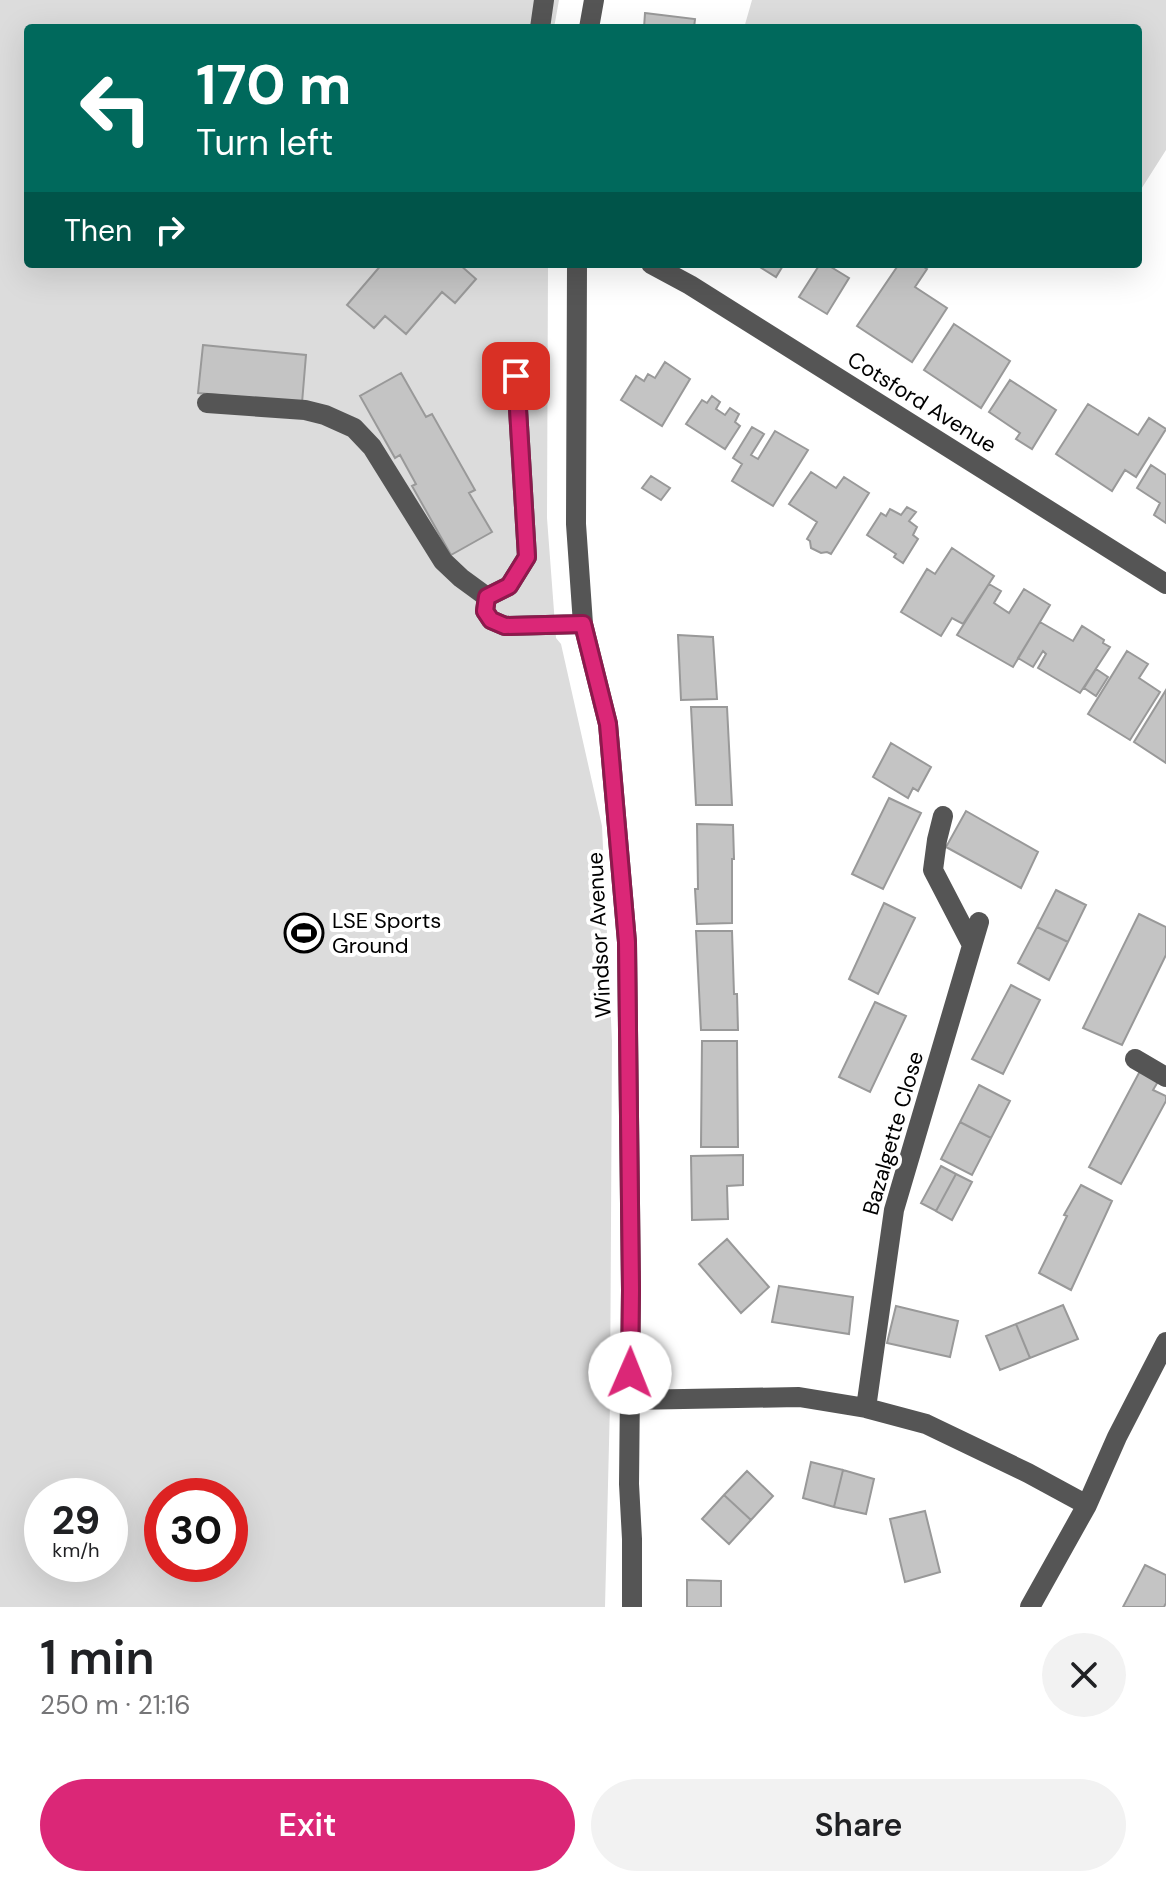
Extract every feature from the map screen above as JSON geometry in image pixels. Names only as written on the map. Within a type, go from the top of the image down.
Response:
[{"type":"street","points":[[541,24],[544,0]]},
{"type":"street","points":[[590,24],[594,0]]},
{"type":"street","name":"Windsor Avenue","points":[[577,268],[576,524],[583,624],[608,724],[627,942],[632,1607]]},
{"type":"street","name":"Cotsford Avenue","points":[[658,268],[1166,584]]},
{"type":"street","points":[[487,597],[509,586],[527,557],[516,376]]},
{"type":"street","points":[[207,403],[305,410],[354,428],[372,447],[443,561],[487,597]]},
{"type":"street","points":[[487,597],[485,611],[491,620],[505,626],[583,624]]},
{"type":"street","points":[[943,816],[933,870],[972,945]]},
{"type":"street","name":"Bazalgette Close","points":[[866,1408],[894,1210],[979,922]]},
{"type":"street","points":[[1135,1059],[1166,1077]]},
{"type":"street","points":[[1030,1607],[1087,1505],[1117,1437],[1166,1342]]},
{"type":"street","points":[[630,1400],[799,1397],[866,1408],[926,1424],[1087,1505]]},
{"type":"shaded area","name":"LSE Sports Ground","points":[[0,0],[559,0],[555,24],[24,24],[24,268],[548,268],[547,518],[556,638],[561,644],[602,826],[612,1041],[610,1403],[605,1607],[0,1607]]},
{"type":"shaded area","points":[[752,0],[1166,0],[1166,150],[1142,188],[1142,24],[745,24]]},
{"type":"building","points":[[645,13],[695,19],[694,24],[644,24]]},
{"type":"building","points":[[379,268],[464,268],[476,279],[455,303],[442,292],[406,334],[385,316],[374,328],[347,305]]},
{"type":"building","points":[[761,268],[782,268],[776,277]]},
{"type":"building","points":[[817,268],[833,268],[849,278],[827,314],[799,297]]},
{"type":"building","points":[[896,268],[927,269],[915,287],[947,308],[912,362],[857,326]]},
{"type":"building","points":[[954,324],[1010,361],[981,408],[924,370]]},
{"type":"building","points":[[203,345],[306,355],[302,403],[198,393]]},
{"type":"building","points":[[665,362],[690,379],[662,426],[621,400],[636,376],[644,381],[648,374],[655,378]]},
{"type":"building","points":[[401,373],[426,417],[432,414],[475,490],[469,493],[492,532],[451,555],[412,486],[416,484],[400,455],[395,458],[360,396]]},
{"type":"building","points":[[1010,380],[1056,410],[1032,449],[1016,439],[1020,433],[989,412]]},
{"type":"building","points":[[712,396],[720,402],[716,409],[725,415],[730,408],[739,414],[735,422],[740,426],[725,449],[686,424],[702,400],[707,403]]},
{"type":"building","points":[[1088,404],[1138,435],[1149,418],[1166,429],[1136,477],[1125,470],[1112,491],[1056,454]]},
{"type":"building","points":[[752,427],[764,434],[751,455],[758,459],[775,431],[808,450],[773,506],[732,481],[742,464],[733,458]]},
{"type":"building","points":[[1151,465],[1166,475],[1166,523],[1154,515],[1160,503],[1137,488]]},
{"type":"building","points":[[811,472],[836,488],[844,477],[869,493],[831,554],[811,548],[807,539],[817,522],[789,504]]},
{"type":"building","points":[[651,476],[670,488],[661,500],[642,488]]},
{"type":"building","points":[[907,507],[916,512],[909,521],[917,527],[913,535],[918,539],[903,563],[894,557],[896,554],[867,535],[881,513],[886,516],[890,509],[901,515]]},
{"type":"building","points":[[952,548],[994,576],[963,624],[952,618],[941,636],[901,612],[927,569],[935,574]]},
{"type":"building","points":[[989,584],[1001,591],[994,603],[1009,613],[1024,589],[1050,605],[1013,667],[957,635]]},
{"type":"building","points":[[1040,622],[1073,641],[1082,626],[1110,647],[1080,693],[1038,668],[1046,654],[1043,651],[1033,667],[1018,658]]},
{"type":"building","points":[[678,635],[713,637],[717,699],[681,700]]},
{"type":"building","points":[[1127,651],[1148,664],[1139,678],[1160,692],[1130,740],[1088,714]]},
{"type":"building","points":[[1096,669],[1108,677],[1096,696],[1084,688]]},
{"type":"building","points":[[1166,690],[1166,763],[1134,742]]},
{"type":"building","points":[[691,707],[727,707],[732,805],[696,805]]},
{"type":"building","points":[[891,743],[931,767],[918,791],[913,788],[908,798],[873,777]]},
{"type":"building","points":[[889,798],[921,813],[883,889],[852,874]]},
{"type":"building","points":[[966,811],[1038,852],[1021,888],[946,847]]},
{"type":"building","points":[[697,824],[733,825],[732,923],[697,924]]},
{"type":"building","points":[[1056,890],[1086,905],[1068,942],[1037,927]]},
{"type":"building","points":[[884,903],[915,918],[878,994],[849,979]]},
{"type":"building","points":[[1139,914],[1166,927],[1166,955],[1122,1045],[1083,1028]]},
{"type":"building","points":[[1037,927],[1068,942],[1049,980],[1018,963]]},
{"type":"building","points":[[696,931],[732,931],[738,1030],[701,1030]]},
{"type":"building","points":[[1011,985],[1040,1000],[1003,1074],[972,1059]]},
{"type":"building","points":[[875,1002],[906,1016],[870,1092],[839,1077]]},
{"type":"building","points":[[702,1041],[737,1041],[738,1147],[701,1147]]},
{"type":"building","points":[[1140,1071],[1159,1080],[1153,1090],[1166,1096],[1166,1101],[1121,1184],[1089,1167]]},
{"type":"building","points":[[979,1085],[1010,1101],[991,1138],[960,1122]]},
{"type":"building","points":[[960,1122],[991,1138],[972,1175],[941,1159]]},
{"type":"building","points":[[743,1155],[743,1185],[727,1186],[728,1219],[692,1220],[691,1156]]},
{"type":"building","points":[[941,1166],[956,1174],[936,1211],[921,1203]]},
{"type":"building","points":[[956,1174],[972,1182],[952,1220],[936,1211]]},
{"type":"building","points":[[1081,1185],[1112,1201],[1071,1290],[1039,1273],[1067,1216],[1064,1215]]},
{"type":"building","points":[[727,1239],[769,1287],[741,1313],[699,1264]]},
{"type":"building","points":[[779,1286],[853,1297],[849,1334],[772,1322]]},
{"type":"building","points":[[1063,1305],[1078,1339],[1030,1358],[1016,1324]]},
{"type":"building","points":[[896,1306],[958,1321],[950,1357],[887,1343]]},
{"type":"building","points":[[1016,1324],[1030,1358],[1000,1370],[986,1336]]},
{"type":"building","points":[[811,1462],[843,1470],[834,1507],[803,1498]]},
{"type":"building","points":[[843,1470],[874,1479],[866,1514],[834,1507]]},
{"type":"building","points":[[747,1471],[773,1496],[751,1520],[724,1495]]},
{"type":"building","points":[[724,1495],[751,1520],[729,1544],[702,1519]]},
{"type":"building","points":[[925,1511],[940,1572],[905,1582],[890,1519]]},
{"type":"building","points":[[1145,1565],[1166,1575],[1164,1607],[1123,1607]]},
{"type":"building","points":[[687,1580],[721,1581],[721,1607],[687,1607]]},
{"type":"place","name":"LSE Sports Ground","points":[[304,933]]},
{"type":"route","points":[[516,376],[527,557],[509,586],[487,597],[485,611],[491,620],[505,626],[583,624],[608,724],[627,942],[630,1373]]}]
